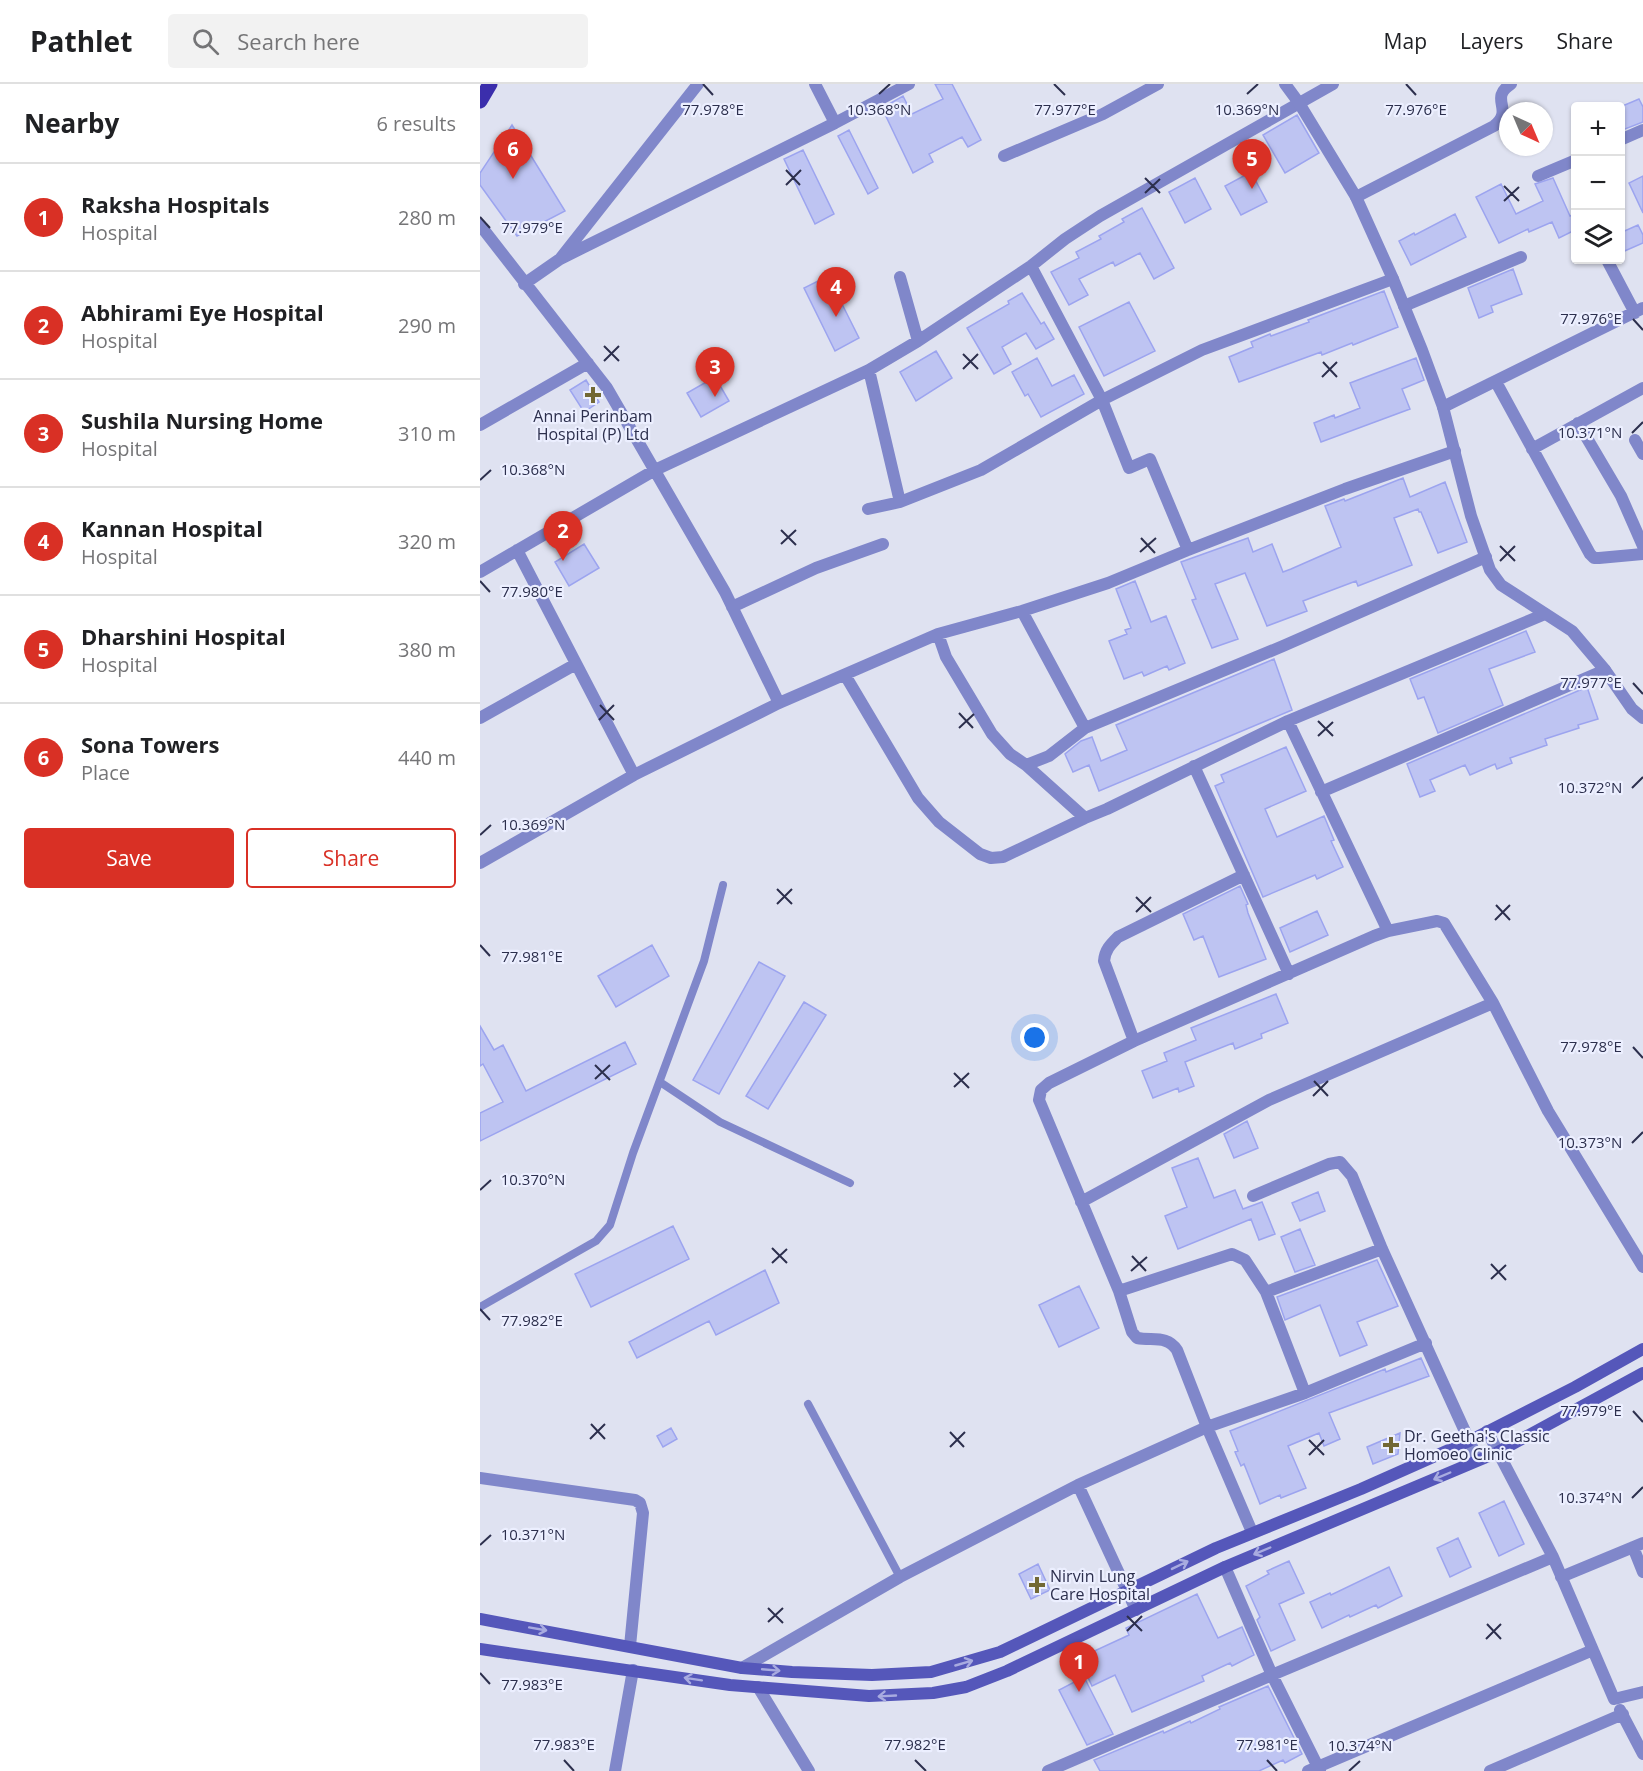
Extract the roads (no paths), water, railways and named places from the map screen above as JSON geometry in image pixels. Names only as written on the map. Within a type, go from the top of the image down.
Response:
[{"type":"main road","points":[[480,101],[490,84]]},
{"type":"main road","points":[[480,1618],[742,1668],[872,1675],[931,1672],[1000,1652],[1252,1532],[1361,1489],[1468,1441],[1575,1387],[1643,1349]]},
{"type":"main road","points":[[480,1649],[758,1688],[869,1696],[933,1693],[966,1687],[1007,1671],[1225,1567],[1496,1453],[1643,1372]]},
{"type":"street","points":[[560,259],[698,84]]},
{"type":"street","points":[[815,84],[835,123]]},
{"type":"street","points":[[524,284],[560,259],[909,84]]},
{"type":"street","points":[[1004,156],[1103,114],[1158,84]]},
{"type":"street","points":[[1285,84],[1356,197],[1393,279],[1443,407],[1471,516],[1490,570],[1501,585],[1572,631],[1605,670],[1632,709],[1643,718]]},
{"type":"street","points":[[480,572],[655,470],[869,370],[918,341],[1031,266],[1065,239],[1100,216],[1333,84]]},
{"type":"street","points":[[1356,197],[1494,126],[1501,120],[1503,114],[1501,96],[1503,89],[1511,84]]},
{"type":"street","points":[[1625,138],[1643,130]]},
{"type":"street","points":[[1538,176],[1571,162]]},
{"type":"street","points":[[480,225],[607,388],[732,607],[779,703]]},
{"type":"street","points":[[1404,306],[1521,257]]},
{"type":"street","points":[[1443,407],[1639,311],[1610,264]]},
{"type":"street","points":[[1031,266],[1102,400],[1129,468],[1150,459],[1188,550]]},
{"type":"street","points":[[900,277],[918,341]]},
{"type":"street","points":[[868,509],[900,502],[981,470],[1102,400],[1202,350],[1393,279]]},
{"type":"street","points":[[480,425],[588,363]]},
{"type":"street","points":[[869,370],[900,502]]},
{"type":"street","points":[[1496,382],[1594,558],[1643,554]]},
{"type":"street","points":[[1532,449],[1643,388]]},
{"type":"street","points":[[1578,423],[1621,496],[1643,546]]},
{"type":"street","points":[[1635,440],[1643,454]]},
{"type":"street","points":[[480,863],[634,775],[779,703],[938,634],[1022,611],[1108,583],[1345,489],[1455,452]]},
{"type":"street","points":[[732,607],[816,568],[883,544]]},
{"type":"street","points":[[517,550],[634,775]]},
{"type":"street","points":[[1026,765],[1049,756],[1085,728],[1283,646],[1485,557]]},
{"type":"street","points":[[1022,611],[1085,728]]},
{"type":"street","points":[[845,675],[918,798],[939,822],[980,854],[991,858],[1003,857],[1288,721],[1545,614]]},
{"type":"street","points":[[938,634],[946,657],[992,734],[1010,754],[1026,765],[1085,818]]},
{"type":"street","points":[[480,718],[576,664]]},
{"type":"street","points":[[1321,792],[1605,670]]},
{"type":"street","points":[[1288,721],[1388,931]]},
{"type":"street","points":[[1194,766],[1288,974]]},
{"type":"street","points":[[1134,1041],[1104,961],[1105,952],[1118,937],[1244,875]]},
{"type":"street","points":[[1252,1532],[1177,1350],[1172,1343],[1164,1339],[1137,1338],[1132,1332],[1119,1292],[1039,1100],[1041,1090],[1049,1083],[1134,1041],[1388,931],[1437,921],[1444,923],[1493,1003],[1548,1111],[1643,1267]]},
{"type":"street","points":[[1081,1202],[1269,1100],[1493,1003]]},
{"type":"street","points":[[1252,1196],[1329,1164],[1340,1162],[1352,1176],[1382,1249],[1478,1460]]},
{"type":"street","points":[[1266,1292],[1382,1249]]},
{"type":"street","points":[[1119,1292],[1232,1254],[1245,1260],[1266,1292],[1305,1393]]},
{"type":"street","points":[[742,1668],[900,1577],[1078,1485],[1207,1427],[1305,1393],[1426,1343]]},
{"type":"street","points":[[1487,1431],[1496,1453],[1553,1557],[1614,1699],[1643,1754]]},
{"type":"street","points":[[480,1478],[635,1500],[640,1503],[643,1513],[630,1646]]},
{"type":"street","points":[[1078,1485],[1136,1610]]},
{"type":"street","points":[[1561,1577],[1638,1545],[1643,1572]]},
{"type":"street","points":[[1047,1771],[1553,1557]]},
{"type":"street","points":[[1225,1567],[1315,1770],[1593,1650]]},
{"type":"street","points":[[615,1771],[633,1670]]},
{"type":"street","points":[[758,1688],[809,1771]]},
{"type":"street","points":[[1614,1699],[1643,1692]]},
{"type":"street","points":[[1490,1771],[1623,1714]]},
{"type":"lane","points":[[480,1306],[596,1241],[606,1233],[704,961],[723,885]]},
{"type":"lane","points":[[660,1082],[720,1122],[850,1183]]},
{"type":"lane","points":[[808,1404],[900,1577]]},
{"type":"place","name":"Sona Towers","points":[[513,179]]},
{"type":"place","name":"Dharshini Hospital","points":[[1252,189]]},
{"type":"place","name":"Kannan Hospital","points":[[836,317]]},
{"type":"place","name":"Annai Perinbam Hospital (P) Ltd","points":[[593,395]]},
{"type":"place","name":"Sushila Nursing Home","points":[[715,397]]},
{"type":"place","name":"Abhirami Eye Hospital","points":[[563,561]]},
{"type":"place","name":"Dr. Geetha's Classic Homoeo Clinic","points":[[1391,1445]]},
{"type":"place","name":"Nirvin Lung Care Hospital","points":[[1037,1585]]},
{"type":"place","name":"Raksha Hospitals","points":[[1079,1692]]}]
